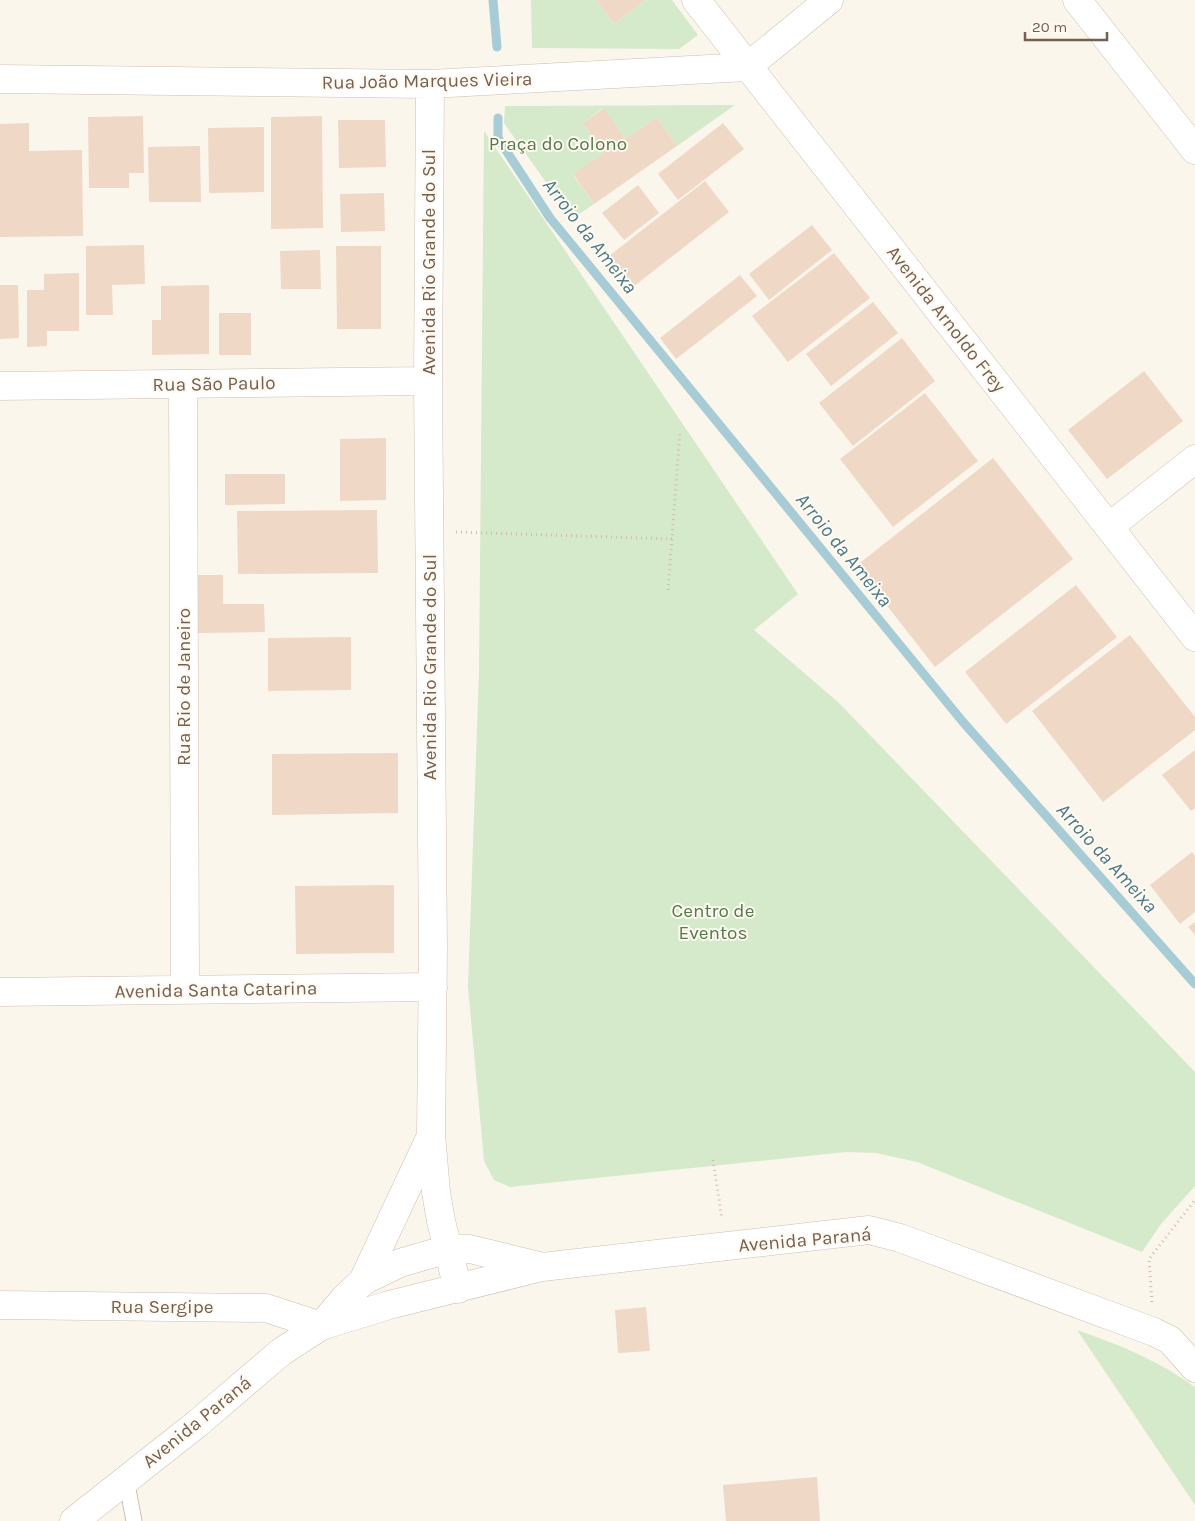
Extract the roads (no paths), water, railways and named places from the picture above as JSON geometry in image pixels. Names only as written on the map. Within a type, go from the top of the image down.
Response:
[{"type":"street","name":"Avenida Arnoldo Frey","points":[[696,0],[1195,638]]},
{"type":"street","points":[[747,67],[829,0]]},
{"type":"street","points":[[1077,0],[1195,150]]},
{"type":"street","name":"Rua João Marques Vieira","points":[[0,79],[430,84],[747,67]]},
{"type":"street","name":"Avenida Rio Grande do Sul","points":[[430,84],[428,381],[433,987],[431,1134],[436,1192],[458,1289]]},
{"type":"street","name":"Rua São Paulo","points":[[0,386],[428,381]]},
{"type":"street","name":"Rua Rio de Janeiro","points":[[183,385],[185,990]]},
{"type":"street","points":[[1109,526],[1195,459]]},
{"type":"street","name":"Avenida Santa Catarina","points":[[0,992],[433,987]]},
{"type":"street","points":[[363,1281],[431,1134]]},
{"type":"street","name":"Avenida Paraná","points":[[74,1521],[198,1423],[281,1352],[321,1326],[389,1305],[542,1267],[868,1230],[900,1238],[1173,1337],[1195,1368]]},
{"type":"street","name":"Avenida Paraná","points":[[321,1326],[344,1299],[363,1281],[400,1263],[448,1249],[470,1249],[542,1267]]},
{"type":"street","name":"Rua Sergipe","points":[[0,1305],[266,1308],[321,1326]]},
{"type":"lane","points":[[126,1479],[134,1521]]},
{"type":"waterway","name":"Arroio da Ameixa","points":[[493,0],[497,47]]},
{"type":"waterway","name":"Arroio da Ameixa","points":[[498,118],[498,138],[550,218],[963,722],[1195,984]]},
{"type":"park label","name":"Praça do Colono","points":[[558,144]]},
{"type":"park label","name":"Centro de Eventos","points":[[713,922]]}]
